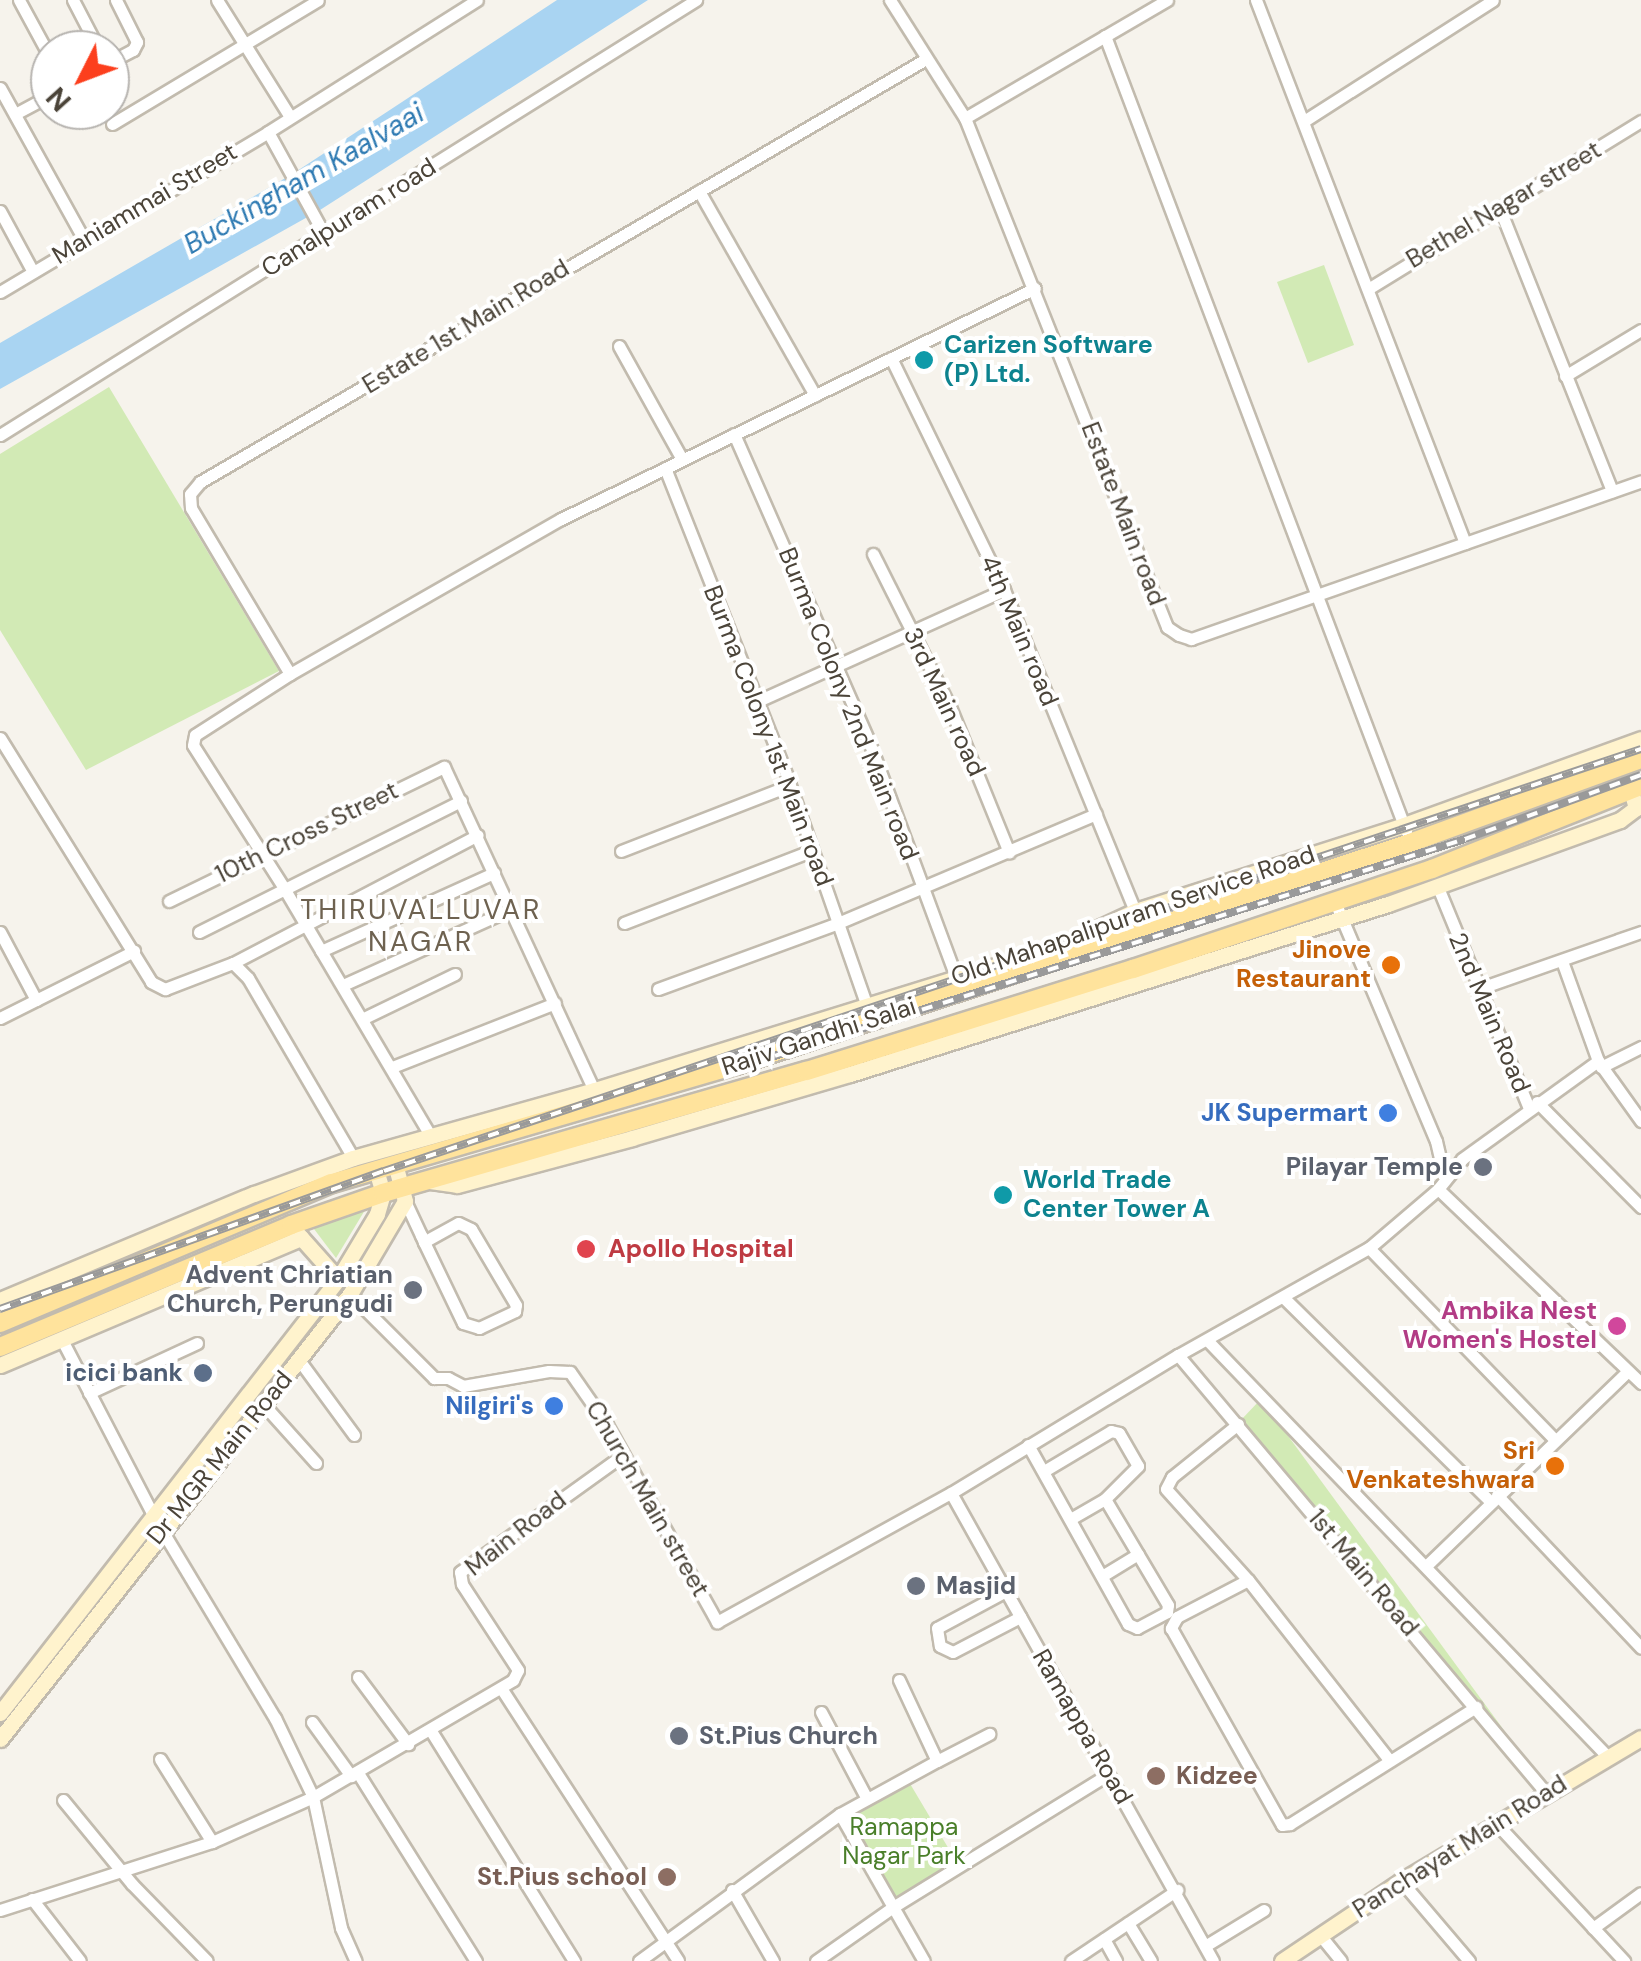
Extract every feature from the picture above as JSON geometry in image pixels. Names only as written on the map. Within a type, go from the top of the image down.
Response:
[{"type":"main road","name":"Rajiv Gandhi Salai","points":[[0,1322],[332,1183],[597,1097],[736,1065],[981,984],[1052,954],[1641,759]]},
{"type":"main road","name":"Rajiv Gandhi Salai","points":[[0,1346],[296,1232],[383,1193],[403,1194],[424,1180],[651,1124],[990,1014],[1338,910],[1636,788]]},
{"type":"main road","points":[[981,984],[990,1014]]},
{"type":"street","points":[[19,0],[35,30]]},
{"type":"street","points":[[73,0],[89,30]]},
{"type":"street","points":[[116,0],[138,42],[130,52]]},
{"type":"street","points":[[217,0],[290,117],[476,0]]},
{"type":"street","points":[[130,113],[318,0]]},
{"type":"street","name":"Canalpuram road","points":[[0,435],[696,0]]},
{"type":"street","name":"Estate Main road","points":[[890,0],[965,118],[1167,626],[1190,639],[1641,480]]},
{"type":"street","points":[[965,118],[1167,0]]},
{"type":"street","points":[[1256,0],[1465,542]]},
{"type":"street","points":[[1304,121],[1493,0]]},
{"type":"street","points":[[1106,36],[1320,594],[1407,834]]},
{"type":"street","name":"Estate 1st Main Road","points":[[290,674],[191,508],[195,488],[926,59]]},
{"type":"street","points":[[0,88],[83,238]]},
{"type":"street","points":[[15,114],[30,106]]},
{"type":"street","name":"Maniammai Street","points":[[0,292],[83,238],[290,117]]},
{"type":"street","name":"Bethel Nagar street","points":[[1368,289],[1641,121]]},
{"type":"street","points":[[268,132],[324,234]]},
{"type":"street","points":[[699,191],[815,395]]},
{"type":"street","points":[[1499,206],[1612,491]]},
{"type":"street","points":[[0,211],[33,272]]},
{"type":"street","points":[[430,1135],[364,1018],[192,740],[290,674],[534,533],[1035,288]]},
{"type":"street","points":[[1564,376],[1641,330]]},
{"type":"street","points":[[619,346],[682,460]]},
{"type":"street","name":"4th Main road","points":[[892,358],[1004,590],[1135,911]]},
{"type":"street","name":"Burma Colony 2nd Main road","points":[[734,434],[836,667],[956,977]]},
{"type":"street","name":"Burma Colony 1st Main road","points":[[665,468],[790,785],[867,1006]]},
{"type":"street","name":"3rd Main road","points":[[873,554],[950,707],[1009,852]]},
{"type":"street","points":[[758,701],[914,634],[1004,590]]},
{"type":"street","points":[[0,737],[152,982],[166,989],[233,963],[304,922],[478,835]]},
{"type":"street","name":"Old Mahapalipuram Service Road","points":[[0,1300],[254,1194],[353,1158],[430,1135],[597,1097],[956,977],[1052,954],[1135,911],[1407,834],[1641,739]]},
{"type":"street","name":"10th Cross Street","points":[[169,901],[444,767],[461,801]]},
{"type":"street","points":[[621,851],[790,785]]},
{"type":"street","points":[[651,1124],[850,1074],[1338,910],[1437,886],[1630,815],[1636,808],[1636,788]]},
{"type":"street","points":[[198,932],[461,801],[597,1097]]},
{"type":"street","points":[[658,989],[838,923],[1096,814]]},
{"type":"street","points":[[624,923],[811,850]]},
{"type":"street","points":[[321,951],[494,873]]},
{"type":"street","name":"2nd Main Road","points":[[951,1494],[1178,1355],[1368,1248],[1533,1105],[1478,989],[1437,886]]},
{"type":"street","points":[[343,985],[510,909]]},
{"type":"street","points":[[1338,910],[1436,1140],[1441,1182],[1641,1383]]},
{"type":"street","points":[[0,932],[36,1000]]},
{"type":"street","points":[[1478,989],[1640,934]]},
{"type":"street","points":[[0,1018],[134,951]]},
{"type":"street","points":[[1562,960],[1600,1064],[1641,1121]]},
{"type":"street","points":[[233,963],[248,978],[353,1158]]},
{"type":"street","points":[[364,1018],[455,974]]},
{"type":"street","points":[[392,1067],[556,1003]]},
{"type":"street","points":[[1641,1047],[1600,1064],[1533,1105],[1641,1207]]},
{"type":"street","points":[[395,1163],[403,1194],[424,1242],[463,1323],[480,1328],[515,1312],[516,1304],[471,1229],[458,1223],[424,1242]]},
{"type":"street","points":[[376,1170],[383,1193]]},
{"type":"street","name":"Dr MGR Main Road","points":[[0,1739],[338,1279],[377,1214],[383,1193]]},
{"type":"street","name":"Dr MGR Main Road","points":[[0,1714],[158,1522],[264,1405],[299,1360],[350,1294],[403,1194]]},
{"type":"street","points":[[0,1365],[296,1232],[338,1279]]},
{"type":"street","points":[[1368,1248],[1555,1440]]},
{"type":"street","name":"Church Main street","points":[[350,1294],[434,1378],[448,1378],[464,1386],[549,1371],[570,1372],[623,1454],[717,1622],[951,1494]]},
{"type":"street","points":[[1284,1297],[1494,1498],[1641,1648]]},
{"type":"street","points":[[61,1338],[158,1522],[275,1718],[313,1797],[340,1928],[356,1961]]},
{"type":"street","points":[[1206,1340],[1428,1565],[1608,1757]]},
{"type":"street","points":[[88,1393],[198,1343]]},
{"type":"street","name":"1st Main Road","points":[[1178,1355],[1546,1793]]},
{"type":"street","points":[[299,1360],[354,1435]]},
{"type":"street","points":[[1428,1565],[1628,1371]]},
{"type":"street","points":[[264,1405],[316,1463]]},
{"type":"street","points":[[1238,1424],[1172,1477],[1166,1489],[1248,1580],[1390,1760]]},
{"type":"street","points":[[1044,1471],[1111,1431],[1119,1432],[1138,1466],[1105,1499],[1071,1519]]},
{"type":"street","points":[[1028,1445],[1132,1628],[1166,1612],[1168,1605],[1105,1499]]},
{"type":"street","name":"Main Road","points":[[507,1684],[518,1670],[462,1584],[460,1572],[623,1454]]},
{"type":"street","name":"Ramappa Road","points":[[951,1494],[1213,1961]]},
{"type":"street","points":[[1102,1576],[1138,1554]]},
{"type":"street","points":[[1248,1580],[1172,1620],[1170,1628],[1279,1822],[1288,1826],[1476,1706]]},
{"type":"street","points":[[1006,1591],[937,1628],[940,1646],[954,1652],[1020,1617]]},
{"type":"street","points":[[358,1677],[408,1744]]},
{"type":"street","points":[[899,1680],[937,1761]]},
{"type":"street","points":[[0,1910],[212,1842],[313,1797],[507,1684],[678,1961]]},
{"type":"street","points":[[821,1712],[867,1799]]},
{"type":"street","points":[[312,1722],[355,1775],[476,1961]]},
{"type":"street","points":[[430,1732],[574,1961]]},
{"type":"street","points":[[638,1961],[840,1814],[990,1734]]},
{"type":"street","name":"Panchayat Main Road","points":[[1282,1961],[1495,1822],[1641,1738]]},
{"type":"street","points":[[160,1759],[212,1842]]},
{"type":"street","points":[[816,1961],[893,1908],[1108,1774]]},
{"type":"street","points":[[63,1800],[121,1871],[207,1961]]},
{"type":"street","points":[[840,1814],[924,1961]]},
{"type":"street","points":[[1495,1822],[1624,1961]]},
{"type":"street","points":[[1401,1881],[1469,1961]]},
{"type":"street","points":[[732,1890],[773,1961]]},
{"type":"street","points":[[1071,1961],[1176,1890]]},
{"type":"street","points":[[1593,1928],[1641,1893]]},
{"type":"street","points":[[32,1899],[80,1961]]},
{"type":"street","points":[[1205,1946],[1264,1910]]},
{"type":"street","points":[[1128,1922],[1151,1961]]},
{"type":"street","points":[[1320,1935],[1341,1961]]},
{"type":"street","points":[[1104,1939],[1116,1961]]},
{"type":"green space","points":[[1324,265],[1354,345],[1308,363],[1277,282]]},
{"type":"green space","points":[[109,387],[279,671],[86,770],[0,630],[0,454]]},
{"type":"green space","points":[[365,1210],[336,1258],[311,1225]]},
{"type":"green space","points":[[1261,1399],[1547,1789],[1240,1421]]},
{"type":"green space","name":"Ramappa Nagar Park","points":[[909,1782],[956,1861],[896,1898],[848,1816]]},
{"type":"water","name":"Buckingham Kaalvaai","points":[[557,0],[648,0],[320,210],[0,389],[0,343],[294,173]]},
{"type":"railway","points":[[0,1309],[384,1171],[1641,749]]},
{"type":"railway","points":[[733,1069],[1465,839],[1641,775]]},
{"type":"place","name":"Carizen Software (P) Ltd.","points":[[924,360]]},
{"type":"place","name":"Jinove Restaurant","points":[[1391,965]]},
{"type":"place","name":"JK Supermart","points":[[1388,1113]]},
{"type":"place","name":"Pilayar Temple","points":[[1483,1167]]},
{"type":"place","name":"World Trade Center Tower A","points":[[1003,1195]]},
{"type":"place","name":"Apollo Hospital","points":[[586,1249]]},
{"type":"place","name":"Advent Chriatian Church, Perungudi","points":[[413,1290]]},
{"type":"place","name":"Ambika Nest Women's Hostel","points":[[1617,1326]]},
{"type":"place","name":"icici bank","points":[[203,1373]]},
{"type":"place","name":"Nilgiri's","points":[[554,1406]]},
{"type":"place","name":"Sri Venkateshwara","points":[[1555,1466]]},
{"type":"place","name":"Masjid","points":[[916,1586]]},
{"type":"place","name":"St.Pius Church","points":[[679,1736]]},
{"type":"place","name":"Kidzee","points":[[1156,1776]]},
{"type":"place","name":"St.Pius school","points":[[667,1877]]},
{"type":"district","name":"THIRUVALLUVAR NAGAR","points":[[421,926]]}]
